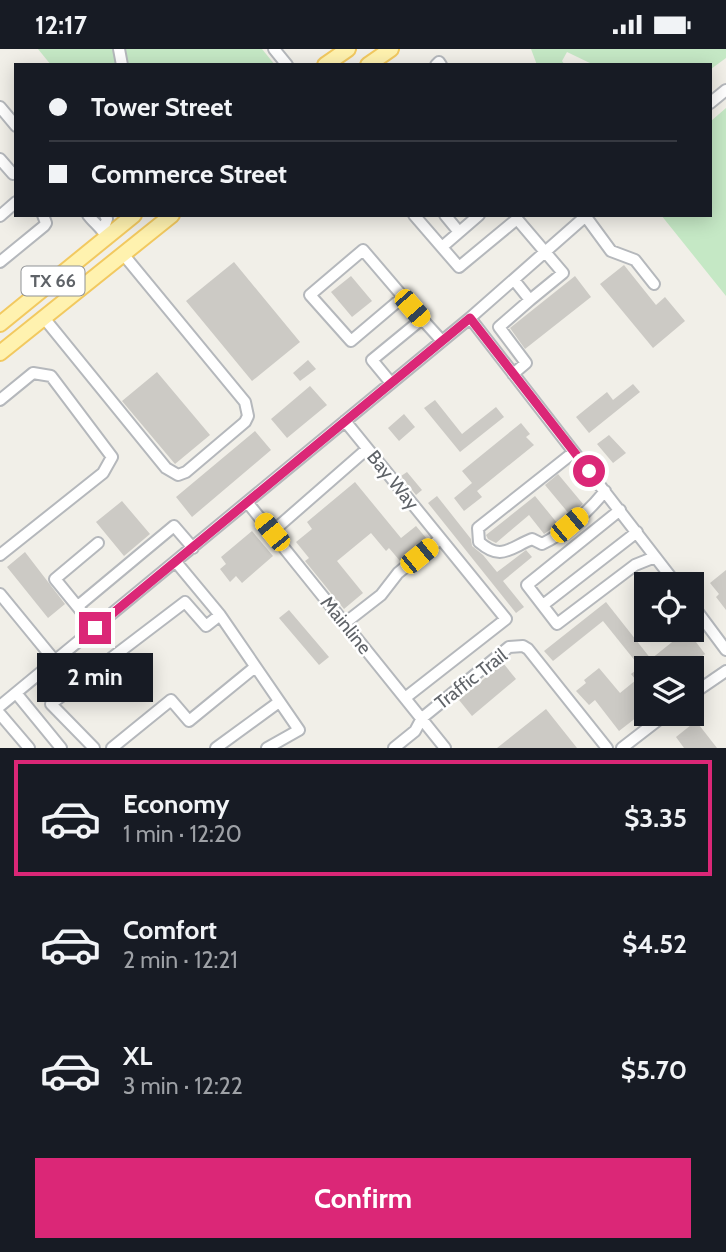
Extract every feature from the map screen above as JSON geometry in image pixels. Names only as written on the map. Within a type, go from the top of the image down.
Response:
[{"type":"main road","points":[[329,63],[348,49]]},
{"type":"main road","points":[[371,63],[391,49]]},
{"type":"main road","name":"TX 66","points":[[0,324],[105,234],[131,217]]},
{"type":"main road","name":"TX 66","points":[[0,353],[169,217]]},
{"type":"main road","points":[[105,234],[123,254]]},
{"type":"street","points":[[274,49],[285,63]]},
{"type":"street","points":[[712,101],[726,90]]},
{"type":"street","points":[[0,107],[14,124]]},
{"type":"street","points":[[0,159],[14,173]]},
{"type":"street","points":[[0,216],[14,204]]},
{"type":"street","points":[[0,262],[44,226],[44,217]]},
{"type":"street","points":[[89,217],[105,234]]},
{"type":"street","points":[[105,234],[106,217]]},
{"type":"street","points":[[416,217],[459,267],[516,217],[563,273],[499,327],[526,363],[513,373]]},
{"type":"street","points":[[447,217],[459,232]]},
{"type":"street","points":[[442,247],[478,217]]},
{"type":"street","points":[[0,706],[470,318],[586,217]]},
{"type":"street","points":[[588,217],[611,251],[635,260],[654,284]]},
{"type":"street","points":[[403,297],[351,341],[310,295],[363,250],[442,341]]},
{"type":"street","points":[[44,318],[166,468],[178,475],[186,473],[245,422],[248,416],[245,402],[123,254]]},
{"type":"street","points":[[514,280],[530,300]]},
{"type":"street","points":[[470,318],[667,572]]},
{"type":"street","points":[[391,383],[372,360],[422,319]]},
{"type":"street","points":[[0,400],[33,373],[51,376],[112,457],[103,473],[0,555]]},
{"type":"street","name":"Bay Way","points":[[345,421],[506,619],[405,698]]},
{"type":"street","points":[[272,532],[368,449]]},
{"type":"street","points":[[574,451],[478,528],[480,542],[490,551],[500,554],[532,539],[542,544],[551,540],[587,510],[605,491]]},
{"type":"street","name":"Mainline","points":[[247,502],[445,748]]},
{"type":"street","points":[[620,510],[527,585],[557,624],[635,565],[655,557]]},
{"type":"street","points":[[78,606],[173,526],[192,548]]},
{"type":"street","points":[[543,605],[636,532]]},
{"type":"street","points":[[345,623],[381,595],[398,573],[440,539]]},
{"type":"street","points":[[95,628],[55,579],[97,543]]},
{"type":"street","points":[[176,562],[220,615],[299,730],[267,748]]},
{"type":"street","points":[[0,594],[55,661]]},
{"type":"street","points":[[94,748],[51,704],[185,602],[206,626],[220,615]]},
{"type":"street","points":[[704,620],[726,650]]},
{"type":"street","name":"Traffic Trail","points":[[394,748],[415,731],[422,718],[509,647],[523,646],[607,748]]},
{"type":"street","points":[[112,748],[171,700],[189,721],[256,667]]},
{"type":"street","points":[[704,686],[726,671]]},
{"type":"street","points":[[16,693],[61,748]]},
{"type":"street","points":[[216,748],[279,702]]},
{"type":"street","points":[[0,714],[29,748]]},
{"type":"street","points":[[621,748],[650,726]]},
{"type":"green space","points":[[38,49],[262,49],[273,63],[49,63]]},
{"type":"green space","points":[[531,49],[726,49],[726,58],[712,68],[712,63],[590,63],[567,52],[564,63],[536,63]]},
{"type":"green space","points":[[726,108],[726,296],[663,217],[712,217],[712,120]]},
{"type":"building","points":[[234,262],[300,342],[252,381],[186,301]]},
{"type":"building","points":[[624,265],[656,305],[665,297],[685,321],[653,348],[600,284]]},
{"type":"building","points":[[351,276],[372,301],[352,317],[331,292]]},
{"type":"building","points":[[575,276],[591,297],[525,349],[510,328]]},
{"type":"building","points":[[308,360],[316,369],[300,381],[293,373]]},
{"type":"building","points":[[157,372],[210,435],[175,464],[122,401]]},
{"type":"building","points":[[633,384],[640,392],[589,433],[576,417],[607,392],[613,400]]},
{"type":"building","points":[[310,386],[327,405],[287,438],[271,419]]},
{"type":"building","points":[[435,400],[462,434],[496,407],[504,417],[460,452],[424,408]]},
{"type":"building","points":[[404,414],[415,427],[399,441],[388,428]]},
{"type":"building","points":[[521,423],[530,434],[526,437],[534,445],[477,491],[482,497],[464,511],[454,498],[472,483],[462,471]]},
{"type":"building","points":[[255,431],[271,450],[192,517],[176,497]]},
{"type":"building","points":[[609,435],[626,453],[613,463],[597,444]]},
{"type":"building","points":[[407,472],[422,490],[416,495],[401,476]]},
{"type":"building","points":[[558,474],[583,504],[570,515],[545,485]]},
{"type":"building","points":[[355,482],[401,538],[416,526],[427,539],[400,561],[389,548],[386,551],[371,533],[337,561],[363,593],[344,609],[305,561],[309,558],[296,542],[312,529],[307,522]]},
{"type":"building","points":[[437,496],[471,539],[472,546],[497,572],[526,550],[532,557],[503,581],[524,607],[516,613],[428,503]]},
{"type":"building","points":[[535,496],[558,524],[544,534],[529,515],[496,543],[488,539],[486,535]]},
{"type":"building","points":[[122,501],[150,534],[124,556],[96,522]]},
{"type":"building","points":[[252,531],[273,556],[242,583],[236,576],[230,582],[220,569],[226,564],[221,557]]},
{"type":"building","points":[[25,552],[65,604],[48,618],[7,567]]},
{"type":"building","points":[[726,570],[726,610],[716,597],[719,594],[710,583]]},
{"type":"building","points":[[606,602],[634,637],[634,642],[638,642],[649,656],[634,656],[634,660],[603,621],[553,661],[544,651]]},
{"type":"building","points":[[289,610],[329,657],[319,665],[279,618]]},
{"type":"building","points":[[672,642],[696,642],[705,654],[655,656]]},
{"type":"building","points":[[503,663],[516,679],[472,716],[459,700]]},
{"type":"building","points":[[599,668],[620,693],[634,682],[634,719],[619,731],[595,700],[589,705],[576,691],[586,683],[584,680]]},
{"type":"building","points":[[546,709],[577,748],[497,748]]},
{"type":"building","points":[[690,726],[700,726],[717,748],[684,748],[676,737]]},
{"type":"route","points":[[95,628],[470,318],[589,471]]}]
